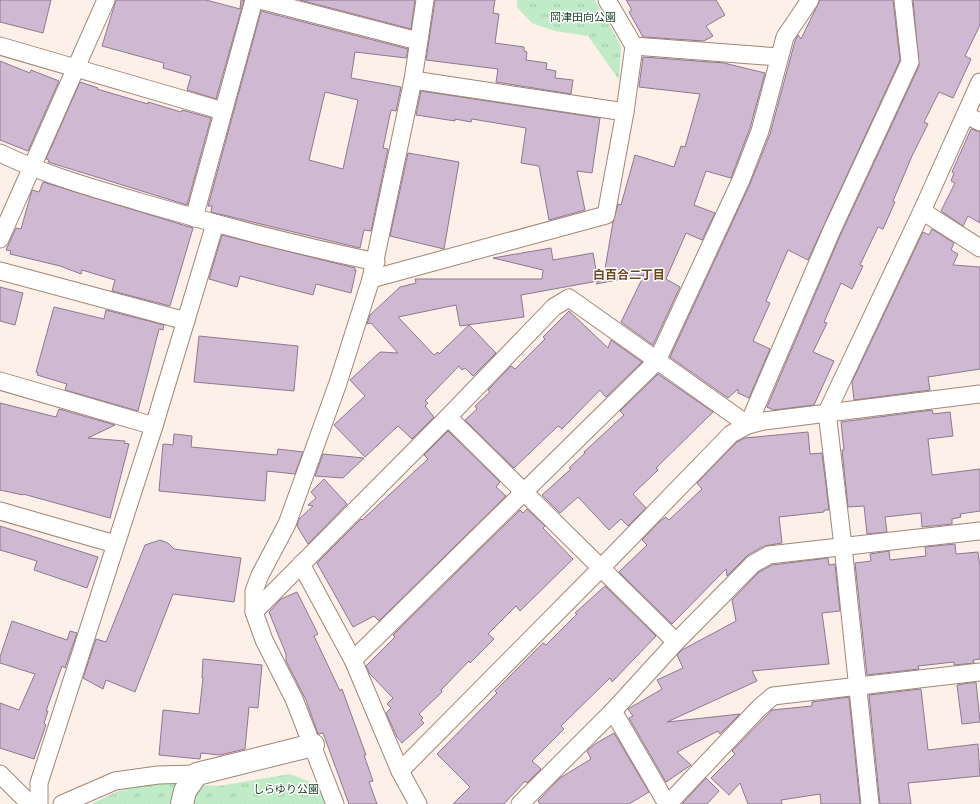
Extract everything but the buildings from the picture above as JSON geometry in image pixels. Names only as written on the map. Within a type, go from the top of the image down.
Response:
[{"type":"street","points":[[0,239],[106,0]]},
{"type":"street","points":[[194,218],[254,0]]},
{"type":"street","points":[[260,0],[418,41]]},
{"type":"street","points":[[335,804],[294,699],[264,640],[254,612],[254,592],[260,575],[287,524],[338,383],[376,262],[413,80],[425,0]]},
{"type":"street","points":[[353,660],[657,361],[741,180],[760,132],[785,37],[810,0]]},
{"type":"street","points":[[748,425],[831,232],[910,62],[902,0]]},
{"type":"street","points":[[371,279],[606,215],[625,112],[634,46],[612,2]]},
{"type":"street","points":[[0,46],[77,67],[223,111]]},
{"type":"street","points":[[634,46],[779,57]]},
{"type":"street","points":[[413,80],[625,112]]},
{"type":"street","points":[[870,804],[843,546],[827,412],[922,211],[973,118],[980,82]]},
{"type":"street","points":[[0,153],[32,169],[214,224],[296,245],[376,262]]},
{"type":"street","points":[[922,211],[980,248]]},
{"type":"street","points":[[40,804],[39,783],[154,426],[214,224]]},
{"type":"street","points":[[0,271],[186,321]]},
{"type":"street","points":[[254,612],[448,417],[554,306],[569,298],[748,425]]},
{"type":"street","points":[[0,381],[154,426]]},
{"type":"street","points":[[400,771],[731,434],[748,425],[827,412],[980,394]]},
{"type":"street","points":[[448,417],[676,642]]},
{"type":"street","points":[[0,511],[115,544]]},
{"type":"street","points":[[520,804],[613,711],[676,642],[754,564],[769,555],[980,531]]},
{"type":"street","points":[[301,564],[353,660],[400,771],[418,804]]},
{"type":"street","points":[[613,711],[668,804],[759,708],[773,696],[980,672]]},
{"type":"street","points":[[62,804],[115,781],[158,775],[197,774],[313,745]]},
{"type":"street","points":[[0,774],[30,804]]},
{"type":"street","points":[[182,804],[185,791],[197,774]]},
{"type":"green space","name":"岡津田向公園","points":[[517,0],[595,0],[621,46],[619,80],[588,36],[555,31],[532,23],[517,7]]},
{"type":"green space","name":"しらゆり公園","points":[[290,774],[319,785],[326,804],[91,804],[118,791],[158,783],[219,786]]},
{"type":"district","name":"白百合二丁目","points":[[629,275]]}]
